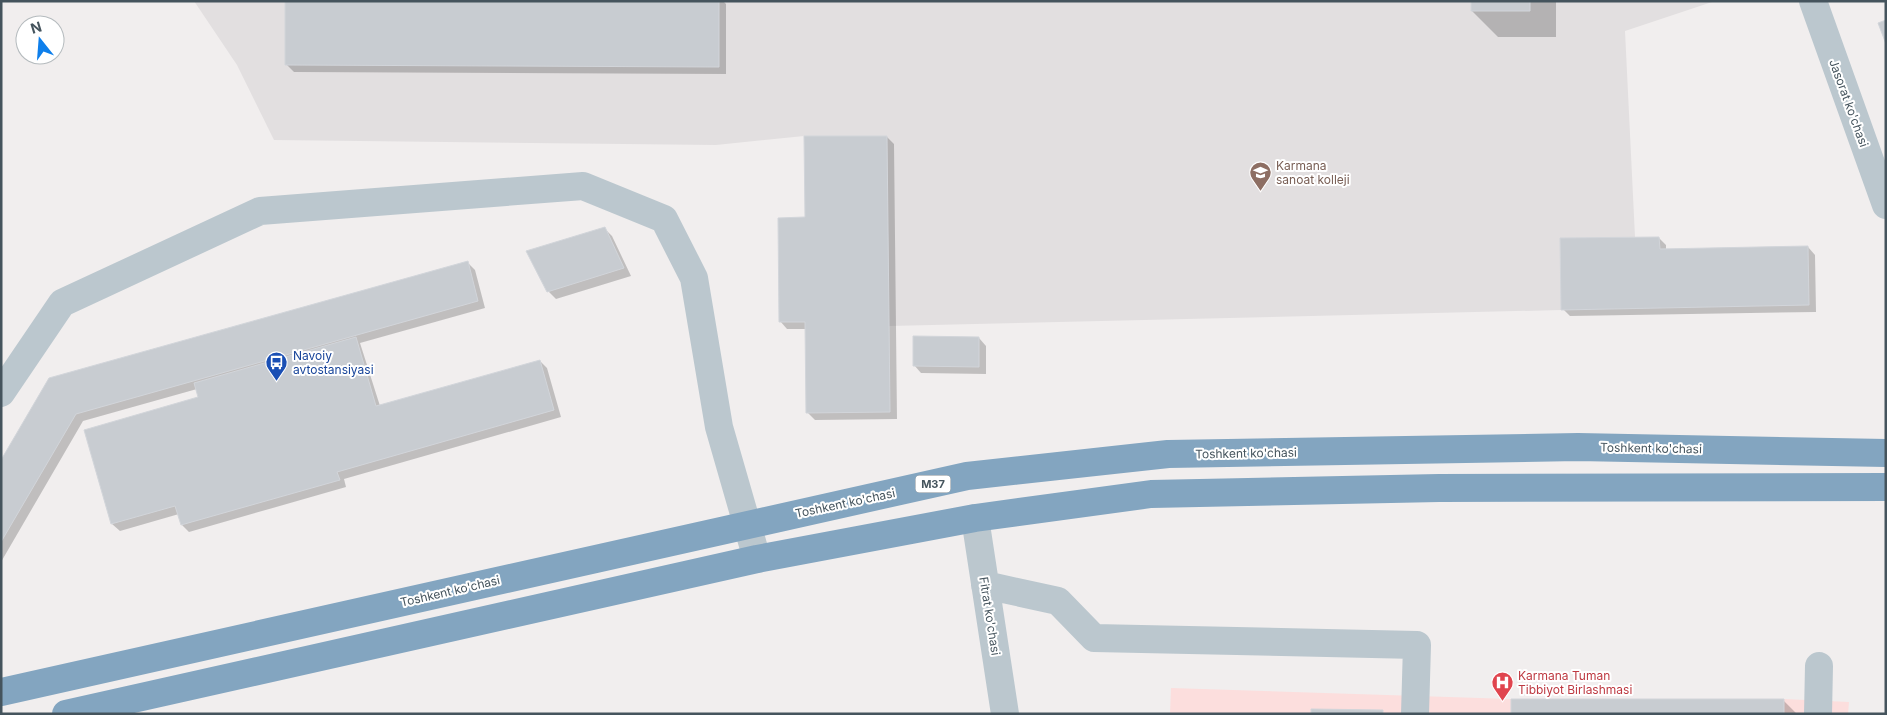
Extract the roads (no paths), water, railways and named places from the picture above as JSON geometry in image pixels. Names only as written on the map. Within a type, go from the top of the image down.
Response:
[{"type":"highway","name":"Toshkent ko'chasi","points":[[1,692],[967,476],[1168,454],[1578,447],[1886,453]]},
{"type":"highway","points":[[66,714],[757,559],[975,518],[1151,494],[1439,488],[1886,487]]},
{"type":"street","name":"Jasorat ko'chasi","points":[[1813,1],[1886,205]]},
{"type":"street","points":[[1,393],[62,303],[260,211],[583,186],[664,219],[694,278],[719,427],[757,559]]},
{"type":"street","name":"Fitrat ko'chasi","points":[[975,518],[1004,714]]},
{"type":"street","points":[[986,584],[1058,601],[1094,638],[1417,644],[1415,714]]},
{"type":"street","points":[[1818,714],[1819,666]]},
{"type":"place","name":"Karmana sanoat kolleji","points":[[1260,191]]},
{"type":"place","name":"Navoiy avtostansiyasi","points":[[277,381]]},
{"type":"place","name":"Karmana Tuman Tibbiyot Birlashmasi","points":[[1502,701]]}]
